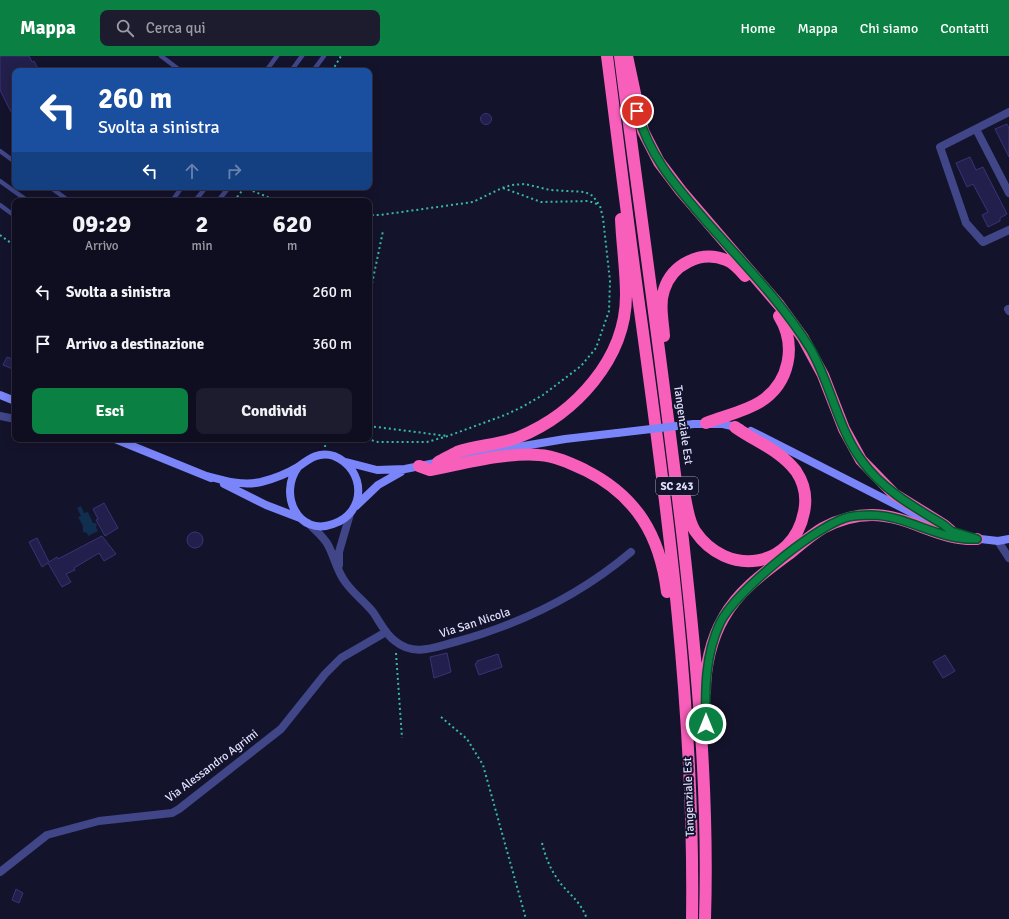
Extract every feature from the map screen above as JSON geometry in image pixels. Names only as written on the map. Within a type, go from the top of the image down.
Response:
[{"type":"highway","name":"Tangenziale Est","points":[[607,56],[667,513],[684,684],[690,786],[692,919]]},
{"type":"highway","name":"Tangenziale Est","points":[[620,56],[672,448],[698,685],[702,763],[705,919]]},
{"type":"highway","points":[[627,56],[642,131],[659,162],[681,191],[779,305],[803,338],[823,375],[844,429],[861,460],[894,494],[944,525],[951,531]]},
{"type":"highway","points":[[438,462],[457,452],[516,438],[533,430],[566,410],[594,382],[613,348],[620,331],[624,315],[626,295],[620,200],[623,182]]},
{"type":"highway","points":[[665,397],[667,381],[662,307],[663,291],[669,278],[678,268],[687,262],[700,257],[715,256],[728,260],[739,269],[779,316],[786,327],[789,341],[787,369],[780,382],[762,402],[750,408],[700,424]]},
{"type":"highway","points":[[672,448],[677,457],[688,514],[694,530],[705,544],[719,554],[735,560],[752,562],[769,558],[784,548],[795,538],[802,524],[805,506],[804,488],[796,472],[785,459],[735,427]]},
{"type":"highway","points":[[419,466],[430,470],[499,458],[538,454],[555,458],[576,466],[615,488],[633,505],[645,521],[660,556],[664,569],[674,650],[684,684]]},
{"type":"highway","points":[[702,763],[706,751],[706,674],[719,624],[740,594],[763,574],[822,528],[846,518],[861,515],[886,516],[903,520],[949,538],[963,540],[977,539]]},
{"type":"street","points":[[1009,112],[940,147],[966,223],[983,242],[1009,230]]},
{"type":"street","points":[[976,129],[1009,193]]},
{"type":"street","points":[[0,395],[12,400]]},
{"type":"street","points":[[0,416],[12,418]]},
{"type":"street","points":[[345,462],[377,470],[405,469],[565,439],[700,424],[735,427],[766,438],[951,531],[977,539],[998,541],[1009,539]]},
{"type":"street","name":"Via San Nicola","points":[[123,442],[208,476],[266,505],[300,518],[308,523],[328,544],[340,574],[346,583],[372,611],[386,632],[395,641],[416,650],[425,650],[486,634],[518,622],[604,575],[632,552]]},
{"type":"street","name":"Via San Nicola","points":[[208,476],[229,482],[254,483],[272,478],[298,467],[307,460],[324,454],[345,462],[353,470],[359,484],[359,493],[355,507],[341,522],[322,526],[308,523]]},
{"type":"street","points":[[298,467],[289,485],[289,497],[300,518]]},
{"type":"street","points":[[355,507],[378,485],[405,469]]},
{"type":"street","name":"Via San Nicola","points":[[340,574],[339,552],[350,514]]},
{"type":"street","points":[[998,541],[1009,558]]},
{"type":"street","name":"Via Alessandro Agrimi","points":[[0,872],[47,835],[99,821],[172,812],[179,809],[281,729],[325,674],[340,658],[386,632]]},
{"type":"lane","points":[[161,56],[177,68]]},
{"type":"lane","points":[[268,68],[277,56]]},
{"type":"lane","points":[[293,68],[302,56]]},
{"type":"lane","points":[[315,68],[324,56]]},
{"type":"lane","points":[[0,151],[12,160]]},
{"type":"lane","points":[[0,181],[12,190]]},
{"type":"lane","points":[[13,190],[24,198]]},
{"type":"lane","points":[[54,190],[65,198]]},
{"type":"lane","points":[[197,198],[204,190]]},
{"type":"lane","points":[[220,198],[227,190]]},
{"type":"lane","points":[[0,205],[12,214]]},
{"type":"path","points":[[334,68],[341,56]]},
{"type":"path","points":[[372,215],[473,202],[502,188],[512,185],[525,184],[550,190],[585,192],[594,196],[600,206],[604,218],[610,297],[604,328],[596,348],[580,366],[543,395],[505,415],[428,442],[378,442],[372,440]]},
{"type":"path","points":[[502,188],[541,202],[589,201],[600,206]]},
{"type":"path","points":[[236,198],[243,190],[250,190],[270,198]]},
{"type":"path","points":[[372,284],[383,231]]},
{"type":"path","points":[[0,235],[12,244]]},
{"type":"path","points":[[372,426],[448,436]]},
{"type":"path","points":[[395,641],[402,738]]},
{"type":"path","points":[[441,717],[467,740],[483,765],[526,919]]},
{"type":"path","points":[[542,843],[548,863],[556,878],[581,904],[587,919]]},
{"type":"water","points":[[81,506],[84,513],[88,512],[93,523],[96,523],[97,525],[96,527],[98,531],[88,536],[87,533],[83,532],[83,526],[78,517],[81,516],[77,508]]},
{"type":"building","points":[[0,56],[29,56],[32,62],[34,61],[38,68],[12,68],[12,114],[0,90]]},
{"type":"building","points":[[486,113],[490,115],[492,119],[490,123],[486,125],[482,123],[480,119],[482,115]]},
{"type":"building","points":[[1007,124],[1009,128],[1009,157],[995,129]]},
{"type":"building","points":[[970,157],[976,170],[983,167],[1007,214],[1000,218],[1000,221],[988,227],[982,215],[988,212],[973,184],[967,187],[956,163]]},
{"type":"building","points":[[7,357],[12,359],[12,369],[3,365]]},
{"type":"building","points":[[104,503],[118,528],[105,536],[96,520],[98,519],[93,509]]},
{"type":"building","points":[[195,532],[201,534],[203,540],[201,546],[195,548],[189,546],[187,540],[189,534]]},
{"type":"building","points":[[102,536],[116,554],[104,561],[99,553],[74,568],[75,570],[66,574],[71,582],[62,587],[48,563],[42,567],[29,542],[37,538],[49,562],[57,557],[58,559]]},
{"type":"building","points":[[447,653],[451,672],[434,678],[430,657]]},
{"type":"building","points":[[498,654],[502,667],[479,675],[475,664],[477,661]]},
{"type":"building","points":[[945,655],[955,671],[943,678],[933,662]]},
{"type":"building","points":[[16,889],[23,893],[19,903],[12,900]]},
{"type":"route","points":[[637,111],[642,131],[668,176],[779,305],[811,349],[844,429],[861,460],[894,494],[944,525],[951,531],[977,539],[963,540],[949,538],[903,520],[873,515],[861,515],[846,518],[822,528],[740,594],[719,624],[708,660],[706,674],[706,724]]}]
